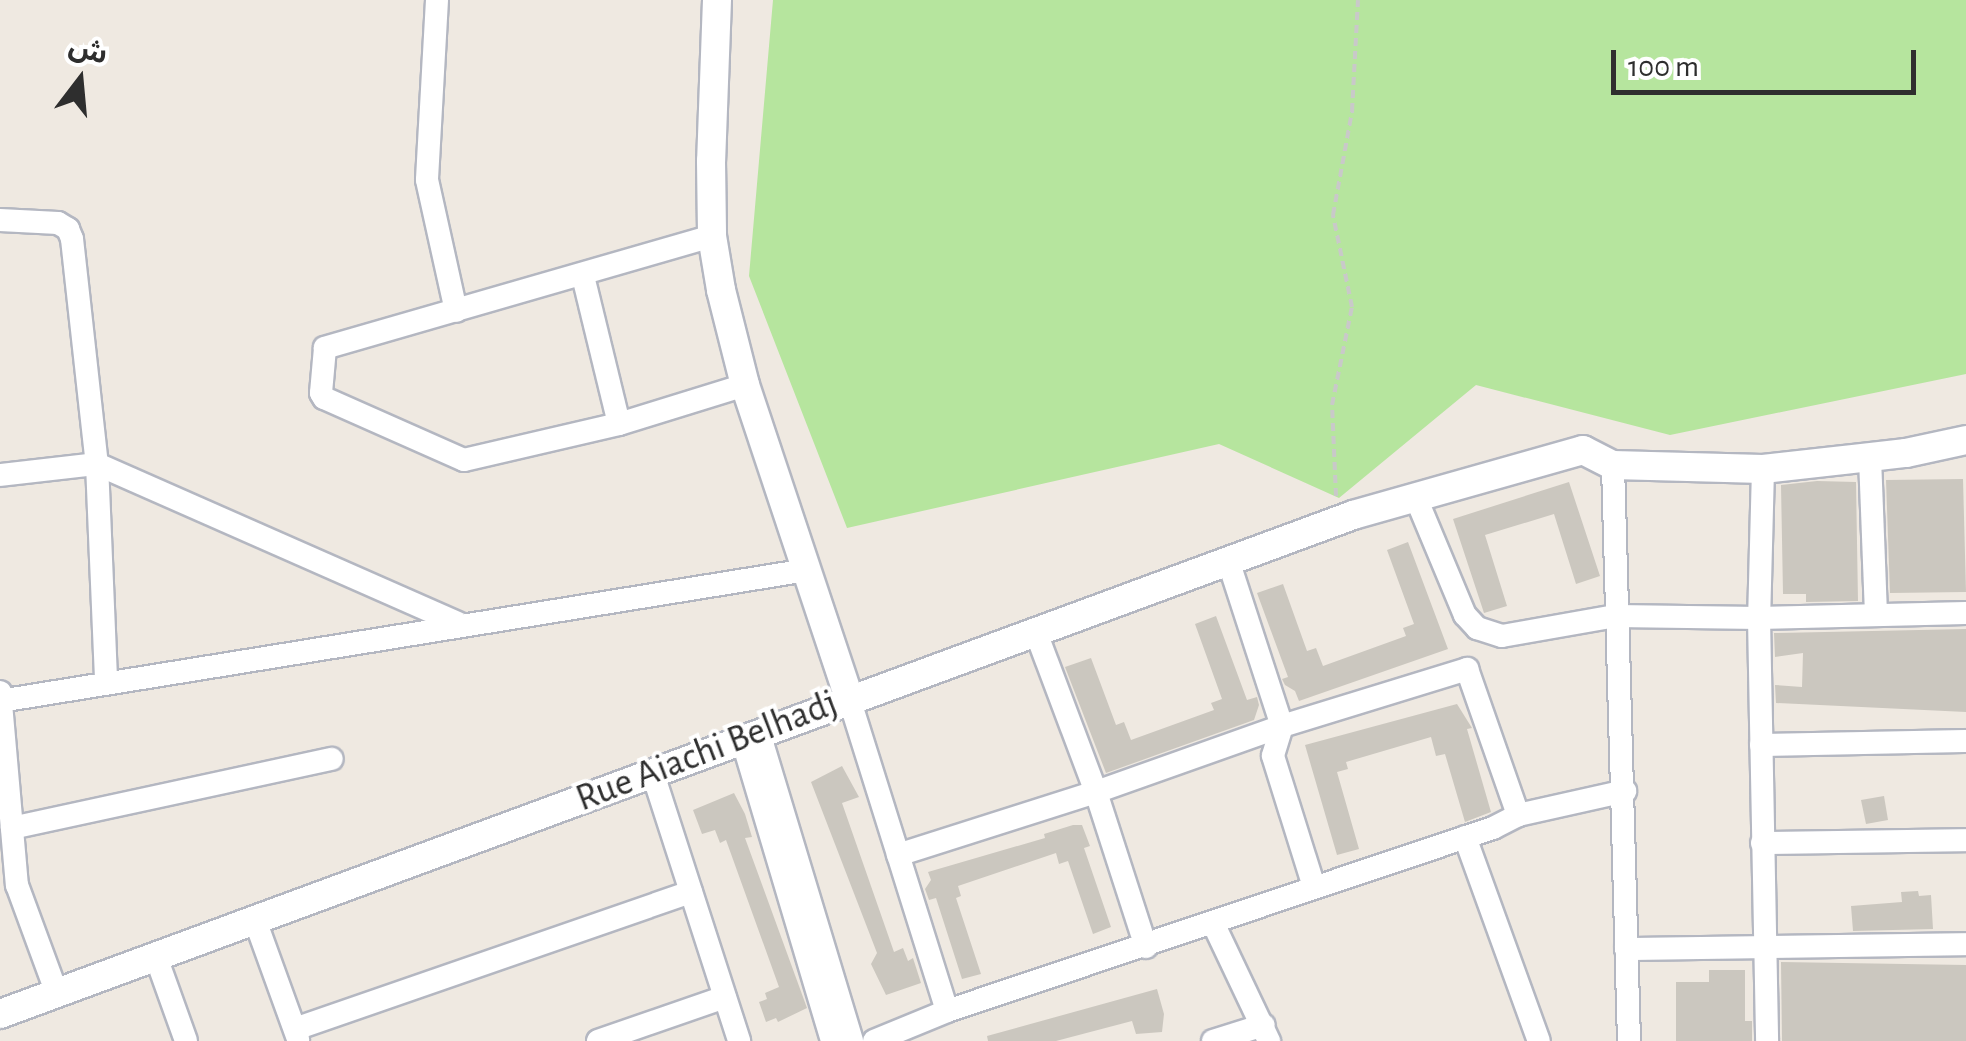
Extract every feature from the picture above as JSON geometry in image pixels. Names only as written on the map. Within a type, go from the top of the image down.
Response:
[{"type":"street","points":[[438,0],[427,180],[456,311]]},
{"type":"street","points":[[717,0],[710,161],[712,236],[745,386],[947,1010]]},
{"type":"street","points":[[0,220],[68,228],[98,464],[106,683]]},
{"type":"street","points":[[712,236],[325,348],[324,398],[464,460],[620,424],[745,386]]},
{"type":"street","points":[[583,276],[620,424]]},
{"type":"street","name":"Rue Aiachi Belhadj","points":[[0,1014],[1337,521],[1582,450],[1613,465],[1762,469],[1870,458],[1966,440]]},
{"type":"street","points":[[1870,458],[1876,615]]},
{"type":"street","points":[[0,475],[98,464],[456,623]]},
{"type":"street","points":[[1613,465],[1629,1041]]},
{"type":"street","points":[[1762,469],[1759,618],[1767,1041]]},
{"type":"street","points":[[1416,498],[1465,615],[1477,628],[1502,636],[1616,616],[1759,618],[1966,613]]},
{"type":"street","points":[[1228,560],[1282,726],[1273,756],[1314,887]]},
{"type":"street","points":[[0,701],[456,623],[807,570]]},
{"type":"street","points":[[1034,630],[1096,792],[1146,947]]},
{"type":"street","points":[[898,855],[1096,792],[1282,726],[1467,669],[1518,815]]},
{"type":"street","points":[[0,692],[12,828],[8,886],[56,994]]},
{"type":"street","points":[[752,739],[832,1041]]},
{"type":"street","points":[[752,739],[852,1041]]},
{"type":"street","points":[[1761,744],[1966,741]]},
{"type":"street","points":[[12,828],[332,758]]},
{"type":"street","points":[[653,774],[739,1041]]},
{"type":"street","points":[[888,1038],[947,1010],[1466,838],[1518,815],[1625,790]]},
{"type":"street","points":[[1466,838],[1540,1041]]},
{"type":"street","points":[[1762,843],[1966,840]]},
{"type":"street","points":[[255,920],[297,1035],[691,892]]},
{"type":"street","points":[[1213,923],[1266,1033],[1213,1041]]},
{"type":"street","points":[[1626,949],[1966,944]]},
{"type":"street","points":[[156,957],[186,1041]]},
{"type":"street","points":[[598,1041],[725,997]]},
{"type":"path","points":[[1337,521],[1332,405],[1352,308],[1333,215],[1352,111],[1358,0]]},
{"type":"green space","points":[[773,0],[1966,0],[1966,374],[1670,435],[1476,385],[1339,498],[1219,444],[847,528],[749,276]]},
{"type":"building","points":[[1963,479],[1966,592],[1890,593],[1886,480]]},
{"type":"building","points":[[1569,482],[1600,576],[1576,584],[1554,514],[1485,535],[1507,606],[1484,613],[1453,519]]},
{"type":"building","points":[[1856,482],[1858,601],[1806,602],[1806,594],[1783,594],[1781,485]]},
{"type":"building","points":[[1408,542],[1448,649],[1299,701],[1282,679],[1288,677],[1257,593],[1283,584],[1307,651],[1316,648],[1323,666],[1406,636],[1403,628],[1414,624],[1387,550]]},
{"type":"building","points":[[1216,616],[1247,700],[1257,697],[1259,705],[1254,720],[1106,773],[1065,667],[1091,658],[1116,725],[1124,722],[1131,740],[1214,710],[1211,703],[1222,699],[1195,624]]},
{"type":"building","points":[[1966,629],[1966,712],[1776,703],[1775,685],[1802,687],[1803,653],[1775,657],[1774,633]]},
{"type":"building","points":[[1457,704],[1472,728],[1467,729],[1491,812],[1465,822],[1445,754],[1436,756],[1431,737],[1346,762],[1348,769],[1337,772],[1359,849],[1337,855],[1305,745]]},
{"type":"building","points":[[842,766],[859,797],[842,803],[894,952],[903,948],[908,961],[913,958],[921,983],[886,995],[871,964],[877,953],[811,782]]},
{"type":"building","points":[[734,793],[752,837],[745,838],[807,1008],[778,1022],[776,1018],[766,1022],[759,1002],[767,999],[765,993],[779,987],[726,840],[720,843],[715,830],[702,834],[693,810]]},
{"type":"building","points":[[1884,796],[1888,820],[1866,824],[1861,800]]},
{"type":"building","points":[[1082,825],[1090,846],[1084,848],[1111,927],[1093,934],[1068,861],[1059,864],[1056,853],[958,886],[961,896],[956,898],[981,974],[962,979],[936,898],[929,900],[925,889],[931,880],[928,872],[1045,838],[1044,834]]},
{"type":"building","points":[[1918,891],[1919,896],[1931,895],[1933,929],[1853,931],[1851,906],[1902,902],[1901,892]]},
{"type":"building","points":[[1781,962],[1966,965],[1966,1041],[1782,1041]]},
{"type":"building","points":[[1709,970],[1745,970],[1745,1021],[1752,1021],[1752,1041],[1676,1041],[1676,982],[1709,982]]},
{"type":"building","points":[[1157,989],[1164,1014],[1162,1032],[1136,1034],[1132,1021],[1056,1041],[988,1041],[987,1036]]}]
